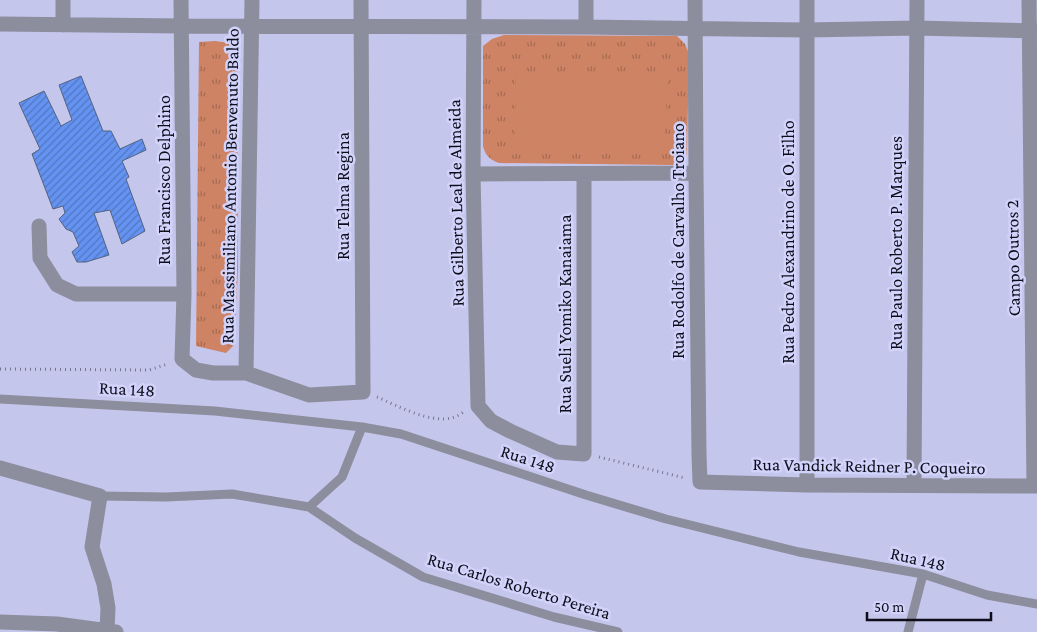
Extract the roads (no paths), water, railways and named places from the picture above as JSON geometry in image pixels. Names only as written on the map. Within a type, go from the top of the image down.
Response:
[{"type":"street","points":[[63,0],[64,25]]},
{"type":"street","name":"Rua Francisco Delphino","points":[[181,0],[184,294],[182,359],[196,370],[213,373],[246,373]]},
{"type":"street","name":"Rua Massimiliano Antonio Benvenuto Baldo","points":[[246,373],[252,0]]},
{"type":"street","name":"Rua Telma Regina","points":[[246,373],[309,395],[363,392],[361,0]]},
{"type":"street","name":"Rua Gilberto Leal de Almeida","points":[[474,0],[473,174],[478,406]]},
{"type":"street","points":[[586,0],[586,27]]},
{"type":"street","name":"Rua Rodolfo de Carvalho Troiano","points":[[696,0],[698,455],[700,482]]},
{"type":"street","name":"Rua Pedro Alexandrino de O. Filho","points":[[807,0],[807,485]]},
{"type":"street","name":"Rua Paulo Roberto P. Marques","points":[[914,485],[917,0]]},
{"type":"street","name":"Campo Outros 2","points":[[1029,0],[1033,31],[1036,486]]},
{"type":"street","points":[[0,24],[806,30],[916,28],[1033,31]]},
{"type":"street","points":[[473,174],[696,173]]},
{"type":"street","name":"Rua Sueli Yomiko Kanaiama","points":[[478,406],[491,421],[556,452],[584,454],[584,174]]},
{"type":"street","points":[[39,226],[40,258],[57,285],[76,294],[184,294]]},
{"type":"street","points":[[0,468],[100,496],[92,547],[104,584],[111,631],[0,622]]},
{"type":"street","name":"Rua Vandick Reidner P. Coqueiro","points":[[700,482],[807,485],[1036,486]]},
{"type":"lane","name":"Rua 148","points":[[0,399],[215,411],[362,427],[401,434],[586,495],[666,519],[799,552],[923,574],[987,595],[1037,604]]},
{"type":"lane","points":[[308,506],[342,477],[362,427]]},
{"type":"lane","name":"Rua Carlos Roberto Pereira","points":[[100,496],[166,497],[232,494],[308,506],[355,538],[423,577],[554,617],[618,632]]},
{"type":"lane","points":[[908,632],[923,574]]}]
